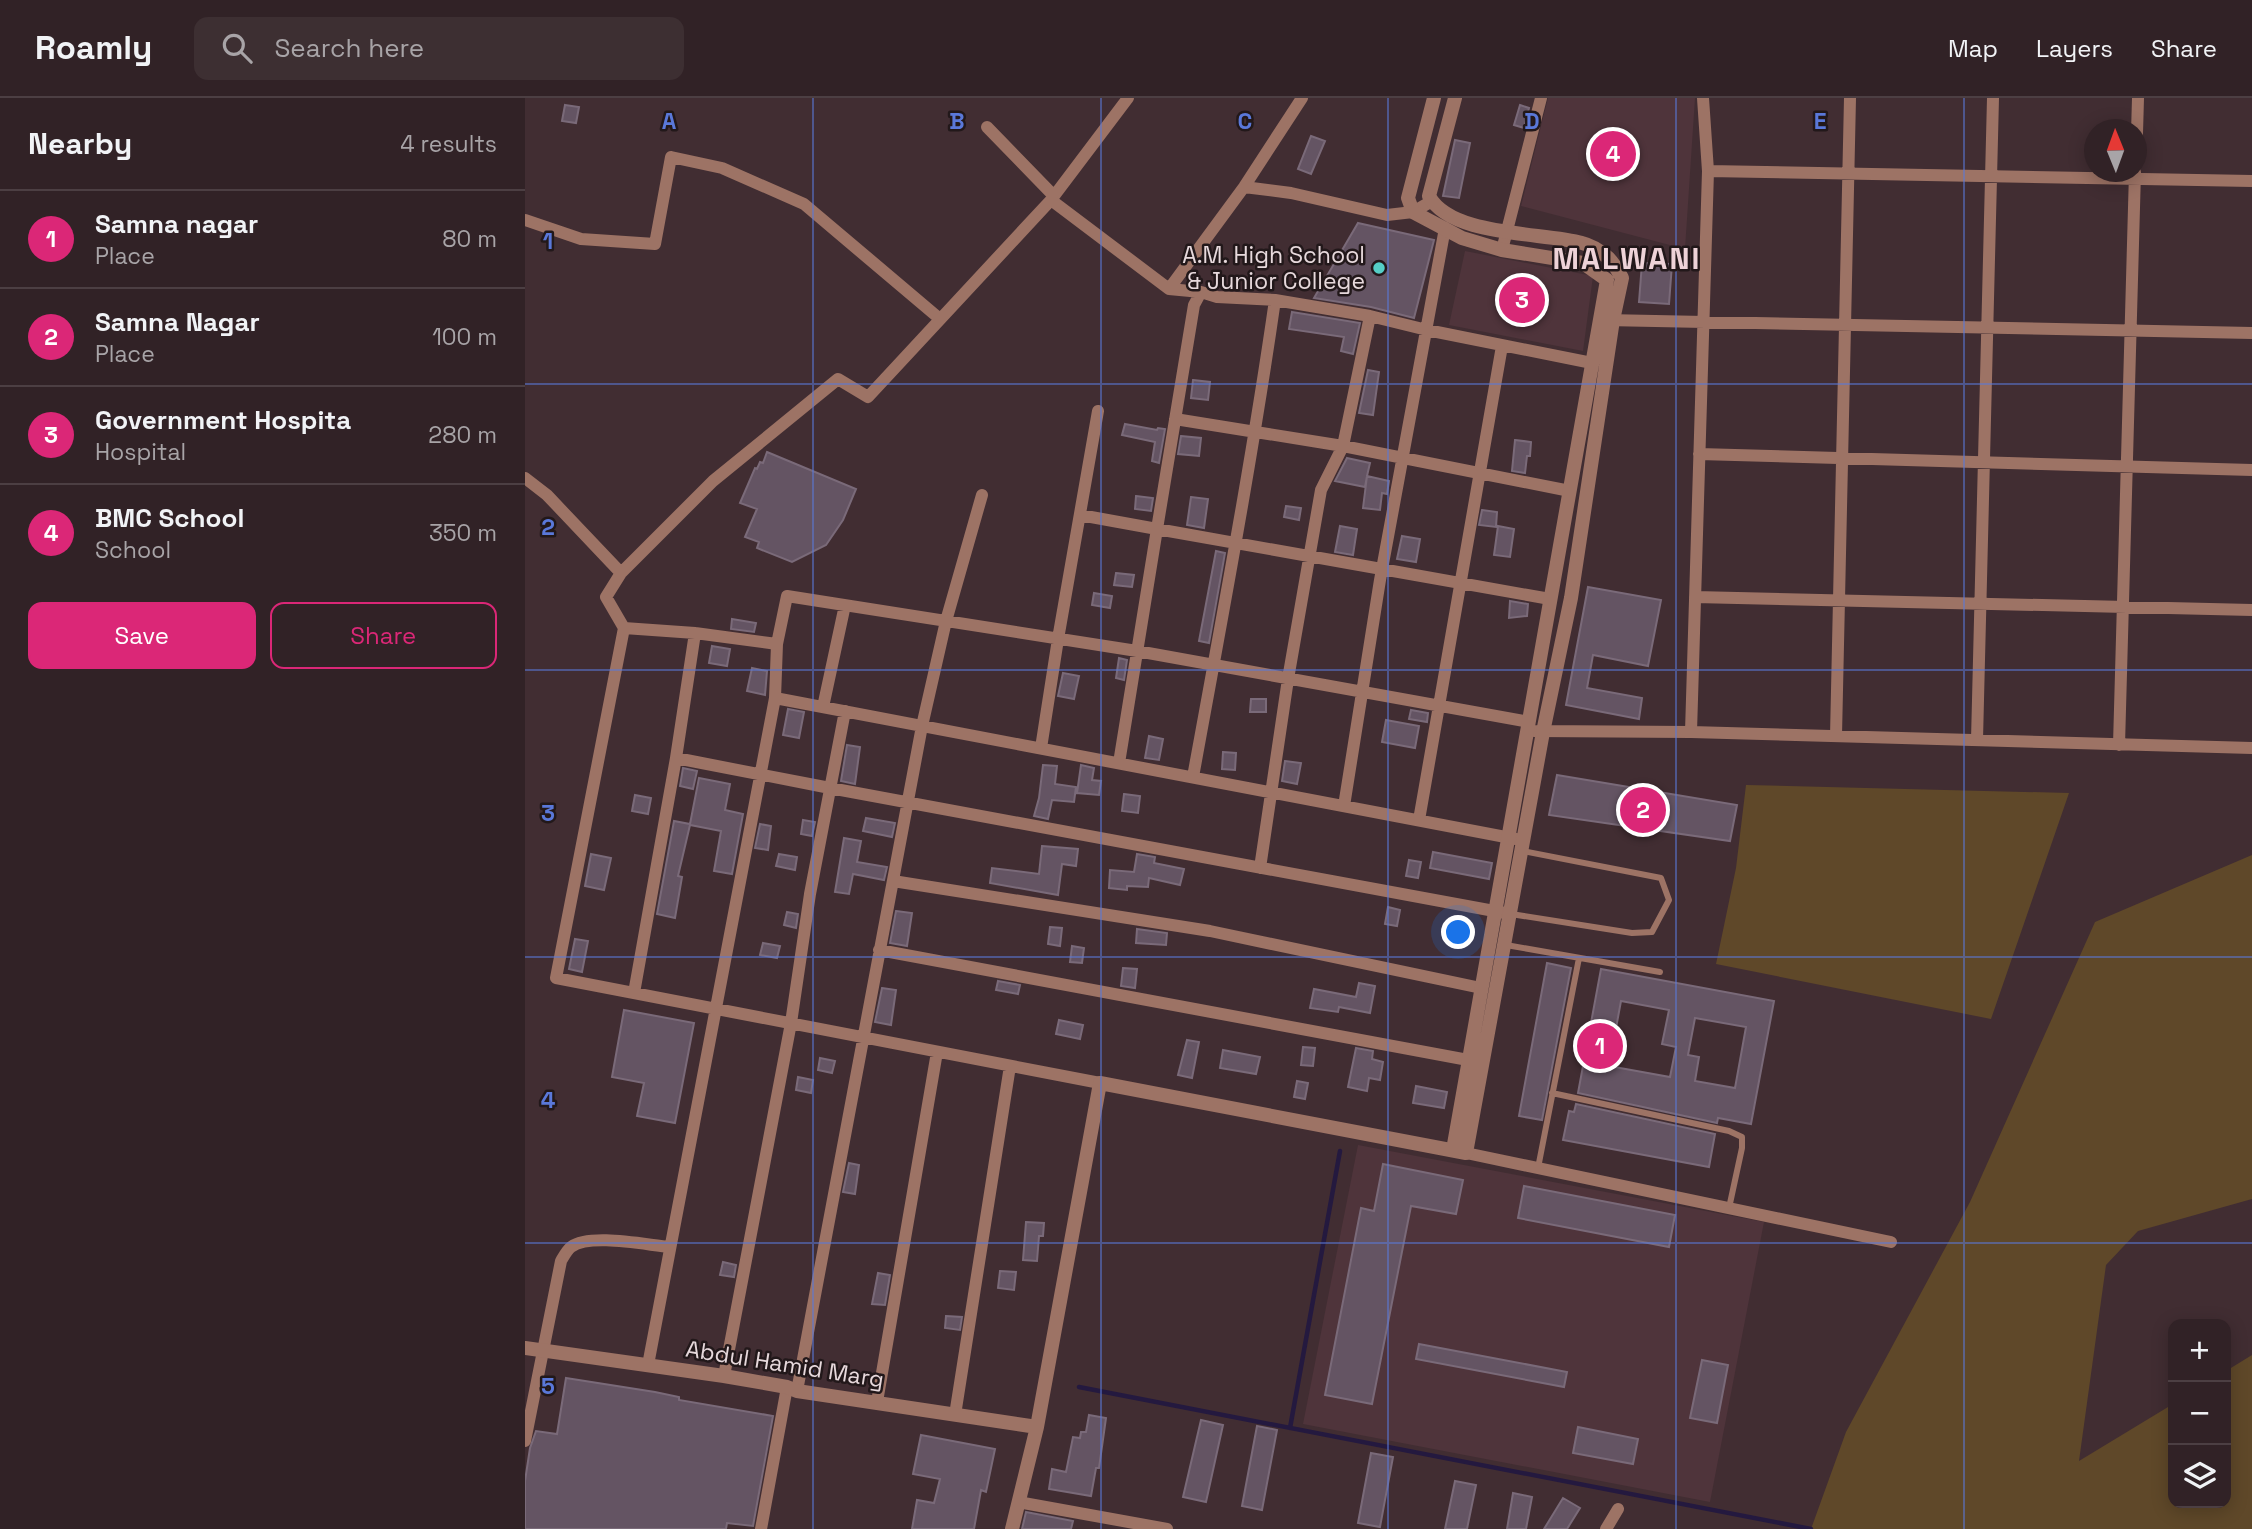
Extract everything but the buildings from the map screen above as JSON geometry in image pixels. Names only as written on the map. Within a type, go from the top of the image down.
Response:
[{"type":"street","points":[[1128,98],[1052,198],[868,397],[838,379],[713,481],[621,573],[606,597],[624,628],[556,978],[1459,1152],[1891,1242]]},
{"type":"street","points":[[1169,289],[1244,187],[1302,98]]},
{"type":"street","points":[[1434,98],[1408,198],[1413,212],[1462,238],[1502,250],[1583,263],[1607,280],[1606,320],[1571,597],[1522,845],[1481,988],[1468,1060],[1459,1152]]},
{"type":"street","points":[[1455,98],[1429,196],[1441,211],[1466,223],[1506,232],[1584,243],[1609,258],[1622,278],[1592,363],[1508,837],[1502,912],[1504,944],[1459,1152]]},
{"type":"street","points":[[1502,250],[1541,98]]},
{"type":"street","points":[[1691,732],[1708,171],[1703,98]]},
{"type":"street","points":[[1836,736],[1850,98]]},
{"type":"street","points":[[1977,740],[1993,98]]},
{"type":"street","points":[[2137,98],[2137,119]]},
{"type":"street","points":[[987,127],[1052,198],[1169,289],[1201,292],[1217,297],[1275,300],[1370,316],[1592,363]]},
{"type":"street","points":[[525,220],[581,239],[655,244],[671,157],[722,168],[804,204],[940,319]]},
{"type":"street","points":[[1708,171],[2084,175]]},
{"type":"street","points":[[2147,176],[2252,181]]},
{"type":"street","points":[[2119,745],[2135,182]]},
{"type":"street","points":[[1244,187],[1291,193],[1387,215],[1413,212],[1432,201]]},
{"type":"street","points":[[1344,806],[1382,569],[1445,228]]},
{"type":"street","points":[[1119,763],[1193,305],[1201,292]]},
{"type":"street","points":[[1193,777],[1256,431],[1275,300]]},
{"type":"street","points":[[1259,868],[1321,489],[1343,446],[1370,316]]},
{"type":"street","points":[[1606,320],[2252,333]]},
{"type":"street","points":[[1419,820],[1502,346]]},
{"type":"street","points":[[1041,748],[1098,411]]},
{"type":"street","points":[[1175,419],[1343,446],[1570,491]]},
{"type":"street","points":[[1699,454],[2252,470]]},
{"type":"street","points":[[525,478],[547,495],[621,573]]},
{"type":"street","points":[[761,1529],[792,1389],[922,726],[946,621],[982,495]]},
{"type":"street","points":[[1080,515],[1550,599]]},
{"type":"street","points":[[647,1365],[775,698],[777,644],[787,596],[1213,664],[1439,706],[1528,726],[1543,732],[1691,732],[2252,748]]},
{"type":"street","points":[[1695,597],[2252,610]]},
{"type":"street","points":[[823,707],[845,605]]},
{"type":"street","points":[[624,628],[777,644]]},
{"type":"street","points":[[633,993],[676,758],[695,634]]},
{"type":"street","points":[[775,698],[1508,837],[1522,845]]},
{"type":"street","points":[[724,1376],[791,1024],[810,894],[845,711]]},
{"type":"street","points":[[676,758],[830,789],[1502,912]]},
{"type":"street","points":[[893,881],[1210,931],[1481,988]]},
{"type":"street","points":[[879,950],[1468,1060]]},
{"type":"street","points":[[877,1402],[937,1052]]},
{"type":"street","points":[[954,1415],[1010,1066]]},
{"type":"street","points":[[1012,1529],[1037,1427],[1100,1083]]},
{"type":"street","points":[[525,1441],[561,1261],[569,1248],[583,1241],[599,1240],[670,1247]]},
{"type":"street","name":"Abdul Hamid Marg","points":[[525,1348],[724,1376],[1037,1427]]},
{"type":"street","points":[[1018,1502],[1167,1529]]},
{"type":"street","points":[[1606,1529],[1618,1509]]},
{"type":"lane","points":[[1502,912],[1632,933],[1652,932],[1669,900],[1661,878],[1533,851],[1522,845]]},
{"type":"lane","points":[[1504,944],[1660,972]]},
{"type":"lane","points":[[1538,1168],[1579,958]]},
{"type":"lane","points":[[1552,1093],[1742,1136],[1742,1148],[1729,1208]]},
{"type":"shaded area","points":[[1548,98],[1695,98],[1685,249],[1521,206]]},
{"type":"shaded area","points":[[1465,251],[1593,276],[1583,351],[1449,325]]},
{"type":"shaded area","points":[[1746,785],[2069,793],[1991,1019],[1716,964],[1736,868]]},
{"type":"shaded area","points":[[2252,855],[2252,1199],[2138,1231],[2106,1265],[2079,1461],[2168,1407],[2168,1508],[2231,1508],[2231,1368],[2252,1355],[2252,1529],[1811,1529],[1846,1432],[1970,1202],[2095,922]]},
{"type":"shaded area","points":[[1358,1145],[1764,1222],[1710,1502],[1303,1424]]},
{"type":"waterway","points":[[1290,1428],[1340,1151]]},
{"type":"waterway","points":[[1079,1387],[1811,1529]]},
{"type":"place","name":"BMC School","points":[[1613,154]]},
{"type":"place","name":"A.M. High School & Junior College","points":[[1379,268]]},
{"type":"place","name":"Government Hospita","points":[[1522,300]]},
{"type":"place","name":"Samna Nagar","points":[[1643,810]]},
{"type":"place","name":"Samna nagar","points":[[1600,1046]]},
{"type":"district","name":"MALWANI","points":[[1627,259]]}]
